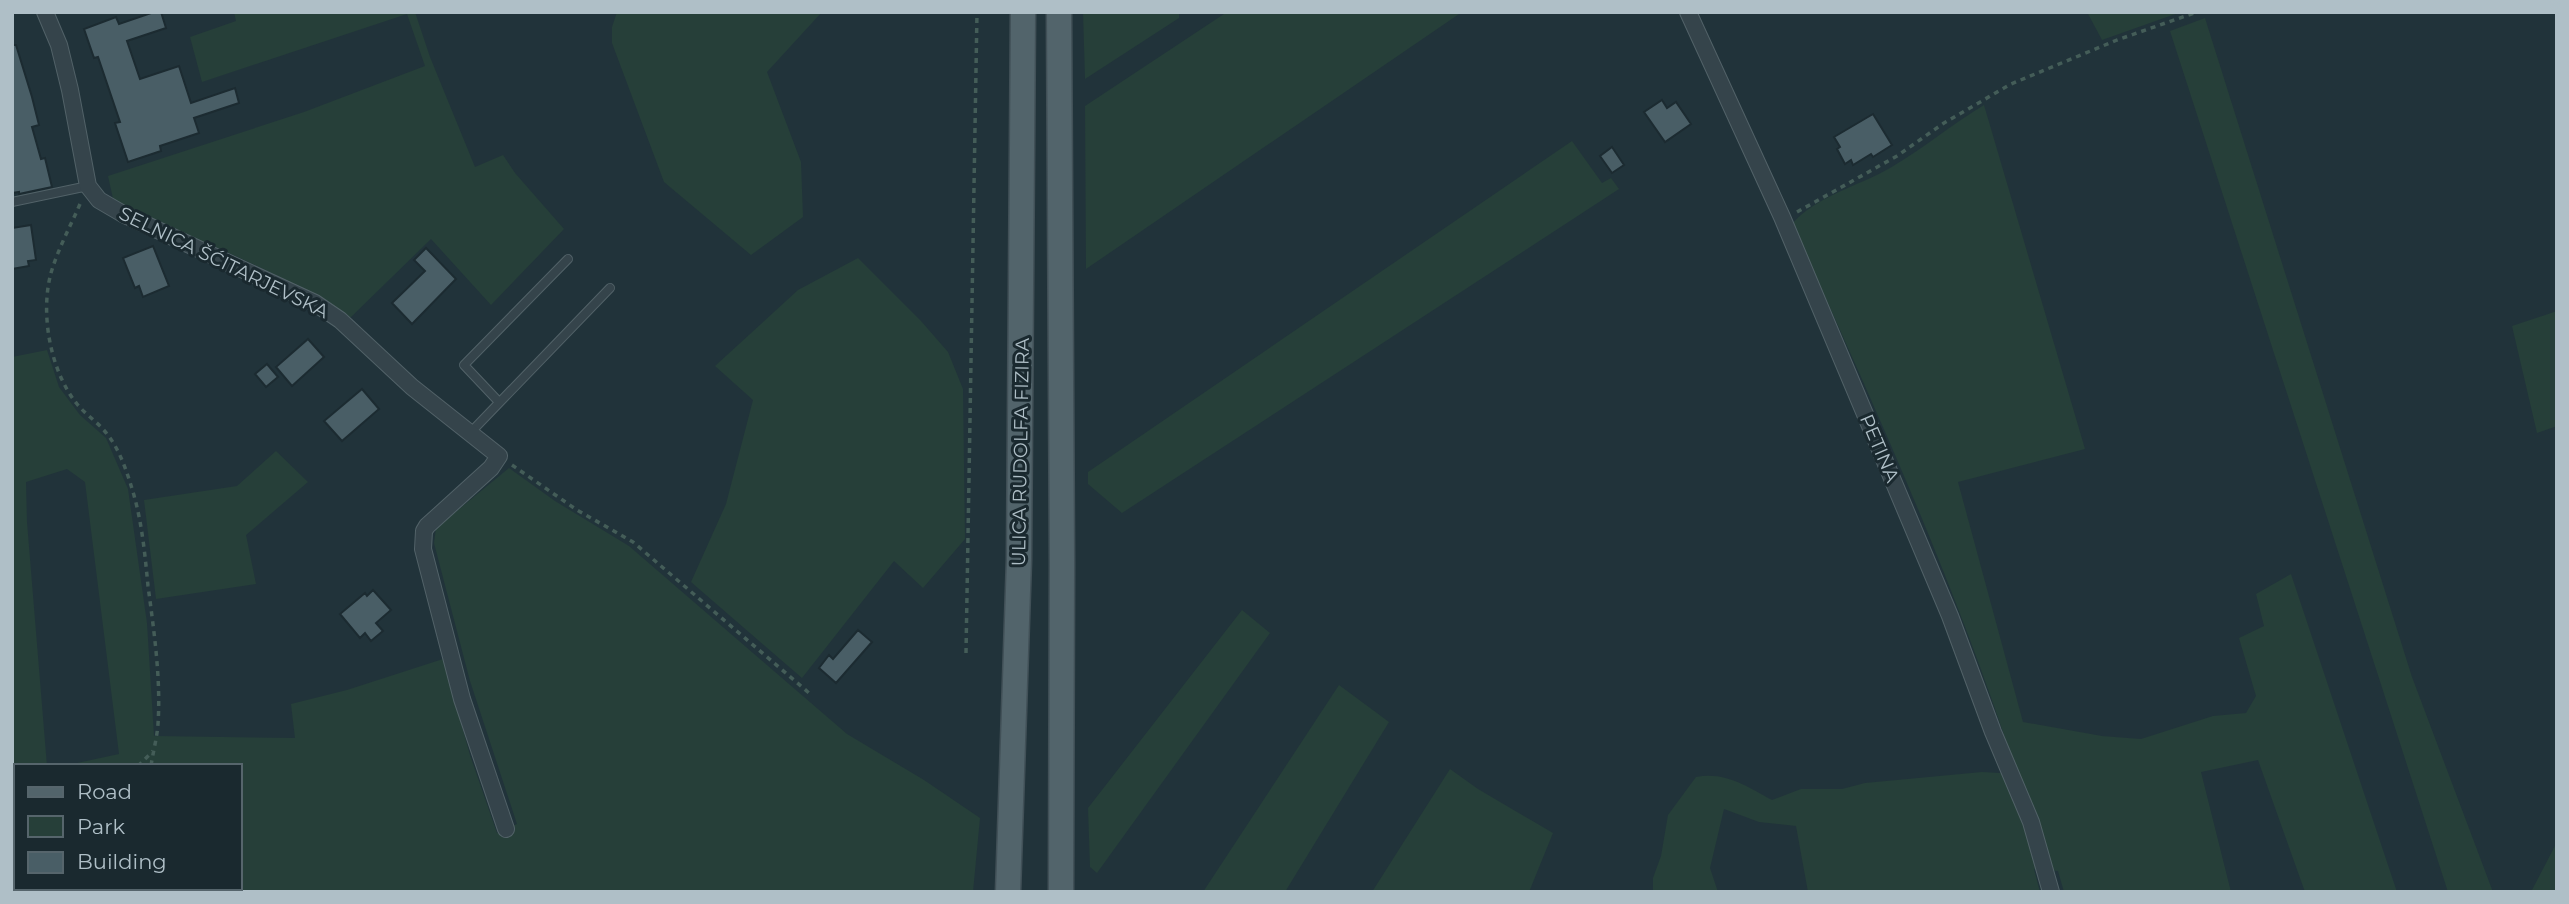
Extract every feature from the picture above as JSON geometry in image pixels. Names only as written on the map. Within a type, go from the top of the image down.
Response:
[{"type":"main road","name":"ULICA RUDOLFA FIZIRA","points":[[1007,892],[1019,560],[1023,12]]},
{"type":"main road","name":"ULICA RUDOLFA FIZIRA","points":[[1059,12],[1061,892]]},
{"type":"street","points":[[45,12],[59,45],[89,189]]},
{"type":"street","name":"PETINA","points":[[1688,12],[1782,217],[1950,615],[1993,732],[2031,822],[2051,892]]},
{"type":"street","name":"SELNICA ŠĆITARJEVSKA","points":[[89,189],[99,200],[123,215],[315,303],[350,329],[412,387],[499,456]]},
{"type":"street","points":[[499,456],[491,468],[427,526],[424,531],[423,550],[462,699],[506,829]]},
{"type":"lane","points":[[12,202],[89,189]]},
{"type":"lane","points":[[499,402],[464,365],[568,259]]},
{"type":"lane","points":[[470,433],[610,288]]},
{"type":"path","points":[[966,653],[977,12]]},
{"type":"path","points":[[1782,217],[1797,212],[1898,156],[1956,116],[2011,84],[2118,40],[2197,12]]},
{"type":"path","points":[[89,189],[59,250],[51,275],[47,299],[48,324],[58,373],[77,405],[106,432],[114,444],[134,494],[146,564],[153,632],[158,720],[151,764]]},
{"type":"path","points":[[499,456],[577,510],[633,542],[809,693]]},
{"type":"path","points":[[140,764],[154,749]]},
{"type":"green space","points":[[234,12],[415,12],[430,57],[475,167],[503,155],[515,173],[564,229],[491,305],[431,239],[350,318],[294,284],[114,203],[108,176],[304,112],[425,66],[407,14],[202,82],[190,37],[236,21]]},
{"type":"green space","points":[[617,12],[822,12],[767,72],[801,162],[803,217],[751,255],[664,182],[612,43],[612,27]]},
{"type":"green space","points":[[1083,12],[1179,12],[1179,18],[1085,79]]},
{"type":"green space","points":[[1227,12],[1462,12],[1086,269],[1085,106]]},
{"type":"green space","points":[[2087,12],[2181,12],[2102,40]]},
{"type":"green space","points":[[2205,18],[2412,677],[2493,892],[2448,892],[2170,31]]},
{"type":"green space","points":[[1984,105],[2085,449],[1958,482],[2023,722],[2102,736],[2141,739],[2213,716],[2246,713],[2256,696],[2239,638],[2264,626],[2256,594],[2291,574],[2397,892],[2305,892],[2258,760],[2201,772],[2231,892],[2064,892],[2058,871],[2034,869],[2040,892],[1808,892],[1796,826],[1759,822],[1724,809],[1710,868],[1718,892],[1653,892],[1653,878],[1661,856],[1668,815],[1696,777],[1726,778],[1772,800],[1801,789],[1842,789],[1865,783],[1982,772],[2017,774],[1941,564],[1792,224],[1813,206],[1890,168]]},
{"type":"green space","points":[[1572,141],[1602,183],[1611,178],[1619,189],[1122,513],[1088,484],[1088,472]]},
{"type":"green space","points":[[858,258],[948,352],[963,389],[965,539],[923,588],[894,561],[802,678],[691,582],[726,504],[753,400],[715,366],[798,290]]},
{"type":"green space","points":[[2557,311],[2557,426],[2537,433],[2512,326]]},
{"type":"green space","points":[[47,350],[59,387],[80,415],[106,438],[128,489],[147,623],[154,736],[295,738],[291,704],[347,690],[443,659],[470,755],[497,833],[517,824],[470,681],[434,543],[436,528],[509,468],[555,501],[629,546],[847,734],[924,780],[980,818],[973,892],[12,892],[12,357]],"holes":[[[67,469],[85,482],[119,754],[72,764],[242,764],[242,890],[14,890],[14,764],[47,764],[26,482]]]},
{"type":"green space","points":[[276,451],[308,482],[246,535],[256,584],[156,599],[144,500],[237,486]]},
{"type":"green space","points":[[1242,610],[1270,633],[1097,873],[1090,867],[1088,808]]},
{"type":"green space","points":[[1339,685],[1389,722],[1285,892],[1203,892]]},
{"type":"green space","points":[[1450,769],[1478,789],[1553,833],[1529,892],[1372,892]]},
{"type":"green space","points":[[2557,842],[2557,892],[2531,892]]},
{"type":"building","points":[[161,12],[166,28],[127,41],[140,79],[179,66],[191,103],[235,88],[239,103],[194,118],[199,133],[160,146],[161,151],[128,162],[115,123],[120,122],[98,57],[94,58],[84,29],[116,17],[119,24]]},
{"type":"building","points":[[12,45],[16,45],[32,97],[39,125],[32,127],[41,159],[45,158],[52,187],[19,194],[12,193]]},
{"type":"building","points":[[1662,100],[1667,108],[1676,102],[1691,124],[1665,142],[1644,112]]},
{"type":"building","points":[[1873,114],[1892,145],[1873,157],[1871,154],[1853,165],[1851,160],[1845,164],[1834,137]]},
{"type":"building","points":[[1612,147],[1624,165],[1612,173],[1600,156]]},
{"type":"building","points":[[31,225],[36,260],[28,261],[29,266],[12,269],[12,228]]},
{"type":"building","points":[[153,246],[169,286],[143,297],[139,286],[135,288],[123,258]]},
{"type":"building","points":[[426,248],[456,279],[412,324],[392,303],[425,271],[414,260]]},
{"type":"building","points":[[308,339],[324,357],[292,386],[276,367]]},
{"type":"building","points":[[267,364],[278,377],[266,387],[255,374]]},
{"type":"building","points":[[362,389],[379,409],[342,441],[324,421]]},
{"type":"building","points":[[373,590],[391,610],[376,623],[383,631],[371,641],[365,633],[360,638],[340,614],[365,593],[367,596]]},
{"type":"building","points":[[858,630],[872,642],[836,683],[819,668],[829,655],[833,659]]}]
